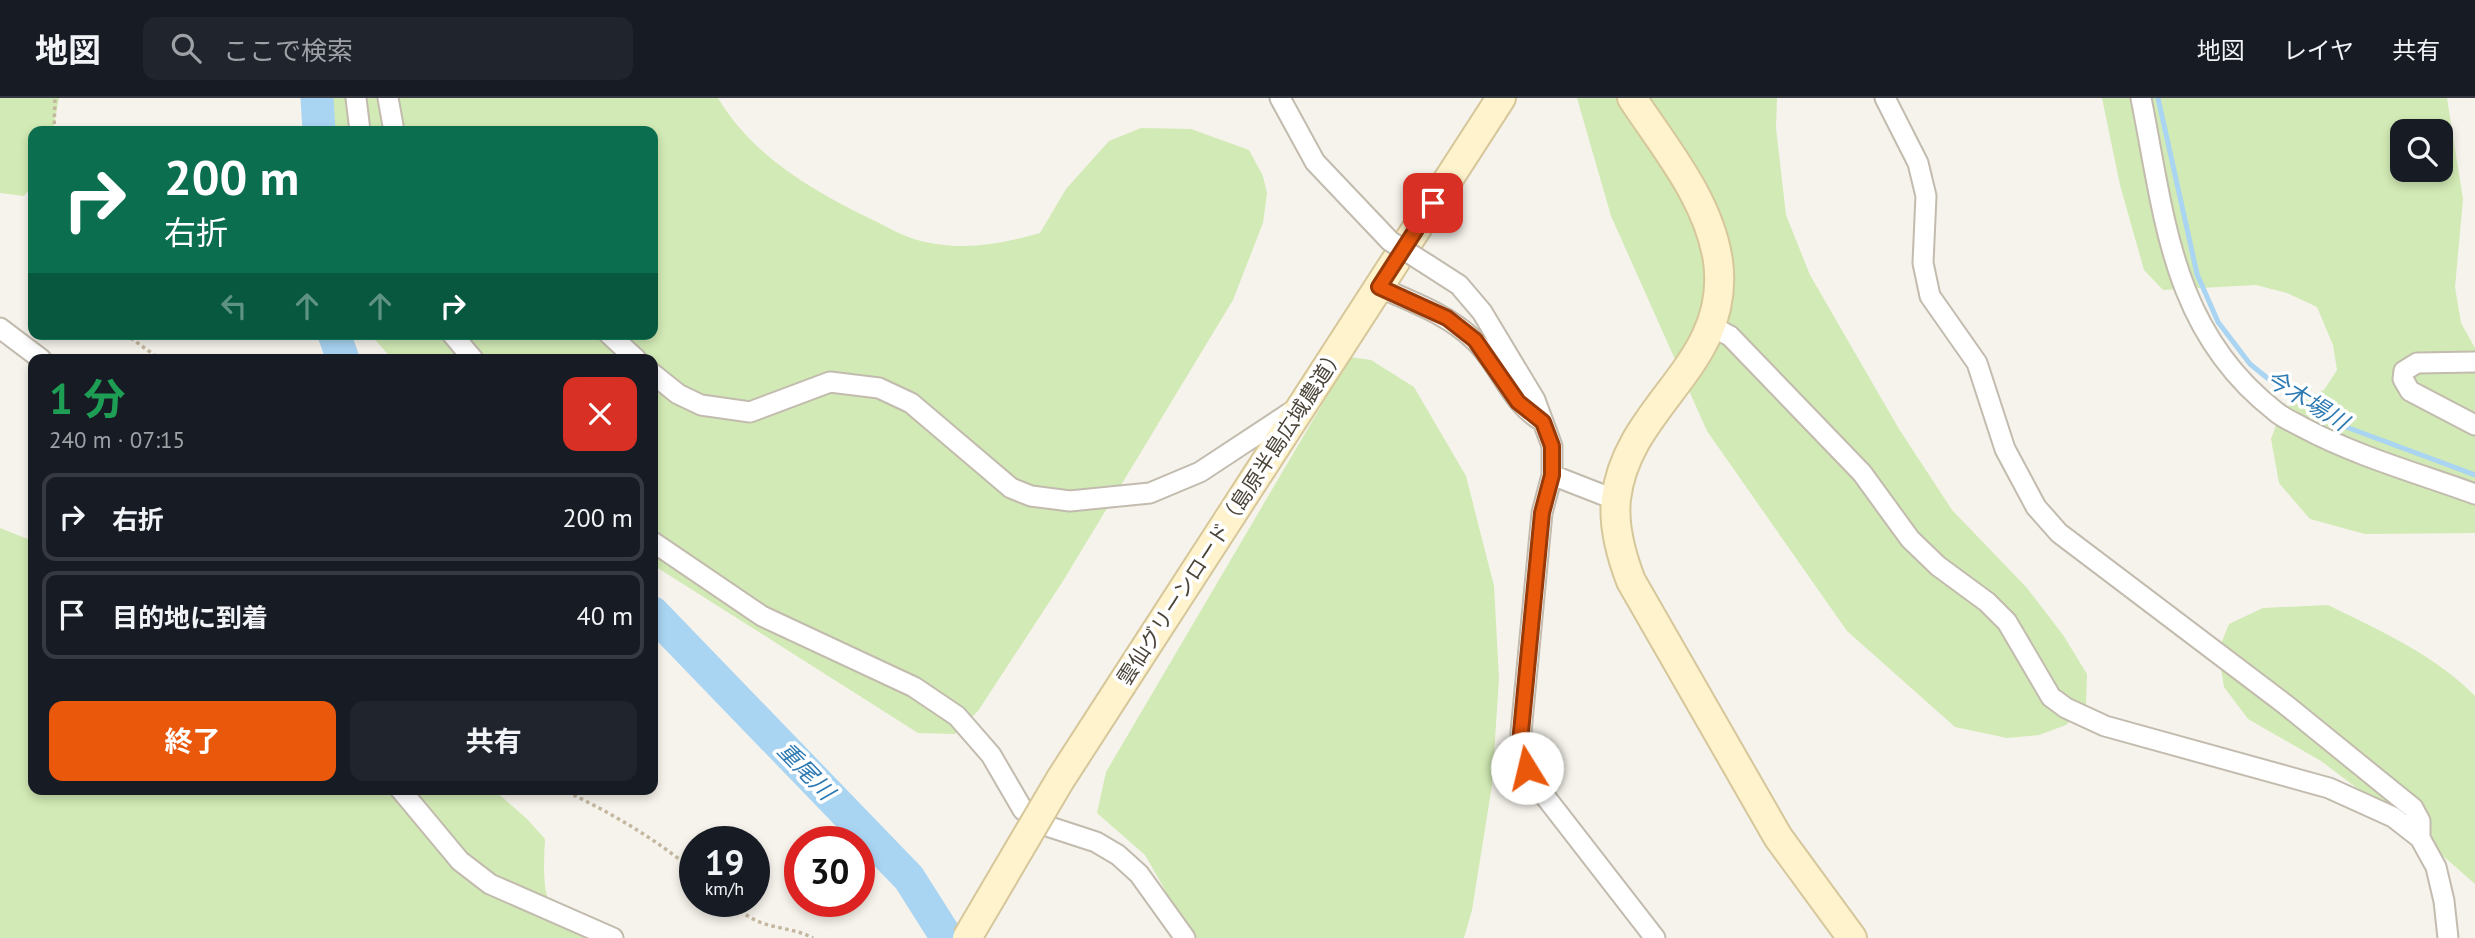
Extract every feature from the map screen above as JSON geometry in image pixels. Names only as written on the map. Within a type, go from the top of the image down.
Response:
[{"type":"street","points":[[356,98],[359,126]]},
{"type":"street","points":[[388,98],[393,126]]},
{"type":"street","points":[[1280,98],[1315,162],[1390,241],[1459,285],[1482,312],[1528,388],[1552,446],[1552,475],[1542,513],[1521,749],[1537,786],[1655,938]]},
{"type":"street","name":"雲仙グリーンロード（島原半島広域農道）","points":[[967,938],[997,882],[1060,779],[1307,402],[1501,98]]},
{"type":"street","points":[[1632,98],[1694,192],[1709,228],[1718,262],[1718,290],[1711,326],[1704,344],[1632,445],[1622,471],[1616,500],[1616,528],[1631,581],[1778,837],[1852,938]]},
{"type":"street","points":[[1885,98],[1918,163],[1926,196],[1923,263],[1930,296],[1977,363],[2005,450],[2036,507],[2059,533],[2278,699],[2413,808],[2420,821],[2420,838]]},
{"type":"street","points":[[2141,98],[2173,256],[2193,313],[2213,345],[2239,377],[2276,412],[2328,441],[2475,495]]},
{"type":"street","points":[[1379,287],[1447,318],[1475,340],[1518,402],[1543,422]]},
{"type":"street","points":[[1711,326],[1730,336],[1835,443],[1862,473],[1910,538],[1938,566],[1987,602],[2000,615],[2051,697],[2066,708],[2105,726],[2329,788],[2393,817],[2420,838],[2436,867],[2444,901],[2448,938]]},
{"type":"street","points":[[0,328],[34,354]]},
{"type":"street","points":[[457,340],[470,354]]},
{"type":"street","points":[[615,340],[631,354]]},
{"type":"street","points":[[2475,362],[2417,363],[2404,371],[2403,379],[2410,391],[2475,425]]},
{"type":"street","points":[[658,378],[678,394],[701,405],[750,412],[830,382],[879,388],[911,403],[1011,488],[1031,496],[1070,500],[1150,493],[1200,472],[1307,402]]},
{"type":"street","points":[[1552,475],[1616,500]]},
{"type":"street","points":[[658,545],[762,616],[914,687],[957,716],[991,755],[1023,810],[1050,827],[1096,842],[1118,855],[1139,874],[1185,938]]},
{"type":"street","points":[[405,795],[460,861],[490,884],[613,938]]},
{"type":"path","points":[[54,126],[55,98]]},
{"type":"path","points":[[133,340],[153,354]]},
{"type":"path","points":[[572,795],[641,833],[679,858]]},
{"type":"path","points":[[749,917],[763,923],[799,930],[813,938]]},
{"type":"green space","points":[[0,98],[59,98],[54,126],[28,126],[28,191],[24,196],[0,193]]},
{"type":"green space","points":[[325,98],[718,98],[749,138],[787,171],[808,185],[904,235],[946,245],[993,244],[1040,233],[1066,189],[1109,141],[1141,128],[1191,129],[1249,150],[1263,176],[1267,193],[1263,223],[1233,300],[1063,581],[978,711],[955,734],[918,733],[658,568],[658,354],[388,354],[375,340],[658,340],[658,126],[326,126]]},
{"type":"green space","points":[[1577,98],[1777,98],[1776,128],[1786,215],[1810,275],[1899,429],[1952,510],[2027,588],[2063,635],[2087,674],[2086,706],[2066,725],[2039,735],[2007,738],[1955,727],[1847,631],[1707,431],[1611,216]]},
{"type":"green space","points":[[2102,98],[2447,98],[2450,119],[2390,119],[2390,182],[2453,182],[2453,136],[2463,199],[2455,287],[2461,323],[2475,348],[2475,533],[2365,534],[2310,519],[2279,483],[2271,439],[2282,409],[2324,390],[2337,370],[2333,345],[2317,307],[2287,293],[2256,285],[2163,290],[2144,270],[2120,185]]},
{"type":"green space","points":[[1350,357],[1371,360],[1414,387],[1466,476],[1494,586],[1499,679],[1492,785],[1472,910],[1464,938],[1170,938],[1165,890],[1145,855],[1097,813],[1106,772]]},
{"type":"green space","points":[[0,528],[28,539],[28,795],[500,795],[545,839],[545,885],[552,910],[560,921],[586,938],[0,938]]},
{"type":"green space","points":[[2328,605],[2424,656],[2475,696],[2475,884],[2418,834],[2321,761],[2248,719],[2224,687],[2218,651],[2229,624],[2263,608]]},
{"type":"waterway","name":"重尾川","points":[[317,98],[319,126]]},
{"type":"waterway","name":"今木場川","points":[[2158,98],[2197,274],[2218,322],[2250,364],[2287,394],[2338,424],[2475,475]]},
{"type":"waterway","name":"重尾川","points":[[336,340],[341,354]]},
{"type":"waterway","name":"重尾川","points":[[658,618],[909,878],[947,938]]},
{"type":"route","points":[[1433,203],[1379,287],[1447,318],[1475,340],[1518,402],[1543,422],[1552,446],[1552,475],[1542,513],[1521,732],[1521,749],[1527,768]]}]
